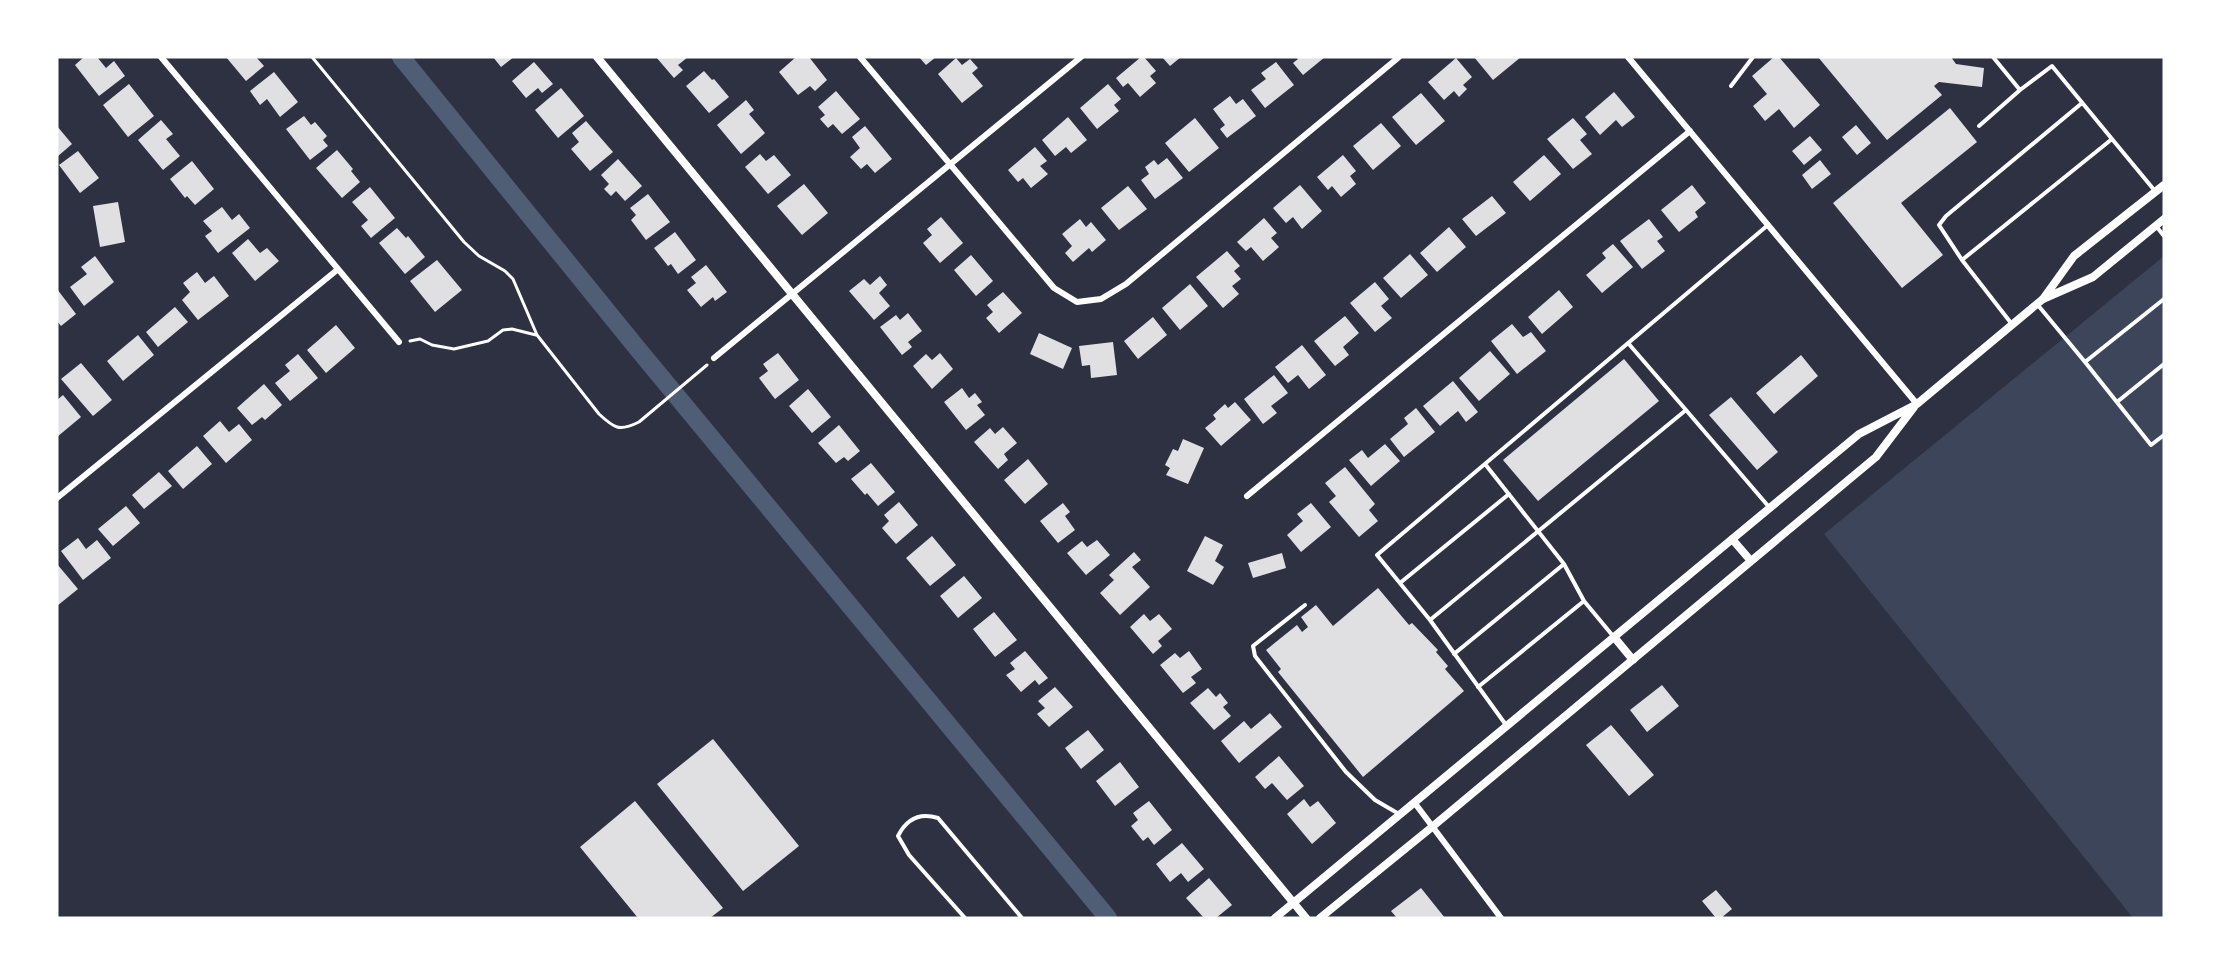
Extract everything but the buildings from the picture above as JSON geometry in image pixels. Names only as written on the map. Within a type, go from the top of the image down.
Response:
[{"type":"street","points":[[161,57],[399,342]]},
{"type":"street","points":[[597,57],[1306,918]]},
{"type":"street","points":[[860,57],[1054,288],[1077,302],[1101,299],[1126,284],[1399,57]]},
{"type":"street","points":[[714,358],[1081,57]]},
{"type":"street","points":[[1629,57],[1917,404]]},
{"type":"street","points":[[1247,496],[1690,131]]},
{"type":"street","points":[[1275,918],[1859,434],[1917,404],[2040,302],[2074,256],[2164,185]]},
{"type":"street","points":[[2040,302],[2093,277],[2164,219]]},
{"type":"street","points":[[57,498],[337,270]]},
{"type":"street","points":[[1320,918],[1876,457],[1917,404]]},
{"type":"street","points":[[1732,539],[1751,561]]},
{"type":"street","points":[[1614,637],[1633,660]]},
{"type":"street","points":[[1414,802],[1501,918]]},
{"type":"lane","points":[[1731,86],[1753,57]]},
{"type":"lane","points":[[1993,57],[2020,90]]},
{"type":"lane","points":[[1978,126],[2052,66],[2155,192]]},
{"type":"lane","points":[[2012,325],[1962,260],[1939,225],[1946,216],[2082,103]]},
{"type":"lane","points":[[1962,260],[2112,139]]},
{"type":"lane","points":[[1506,726],[1430,620],[1377,555],[1767,225]]},
{"type":"lane","points":[[2156,226],[2164,236]]},
{"type":"lane","points":[[2085,362],[2164,299]]},
{"type":"lane","points":[[2040,302],[2151,446],[2164,435]]},
{"type":"lane","points":[[1628,343],[1770,508]]},
{"type":"lane","points":[[2117,402],[2164,364]]},
{"type":"lane","points":[[1430,620],[1686,410]]},
{"type":"lane","points":[[1485,464],[1564,564],[1584,600],[1614,637]]},
{"type":"lane","points":[[1400,583],[1509,494]]},
{"type":"lane","points":[[1454,654],[1564,564]]},
{"type":"lane","points":[[1478,687],[1584,600]]},
{"type":"lane","points":[[1305,605],[1253,646],[1255,656],[1346,772],[1374,800],[1399,814]]},
{"type":"lane","points":[[965,918],[909,855],[897,836],[912,818],[922,815],[938,818],[1022,918]]},
{"type":"path","points":[[312,57],[464,242],[478,256],[505,271],[513,279],[537,335],[599,414],[608,422],[618,429],[639,422],[699,372]]},
{"type":"path","points":[[399,342],[420,339],[432,345],[454,349],[488,341],[503,330],[512,328],[537,335]]},
{"type":"shaded area","points":[[2164,256],[2164,918],[2133,918],[1824,534]]},
{"type":"waterway","points":[[401,57],[637,348],[1108,918]]}]
